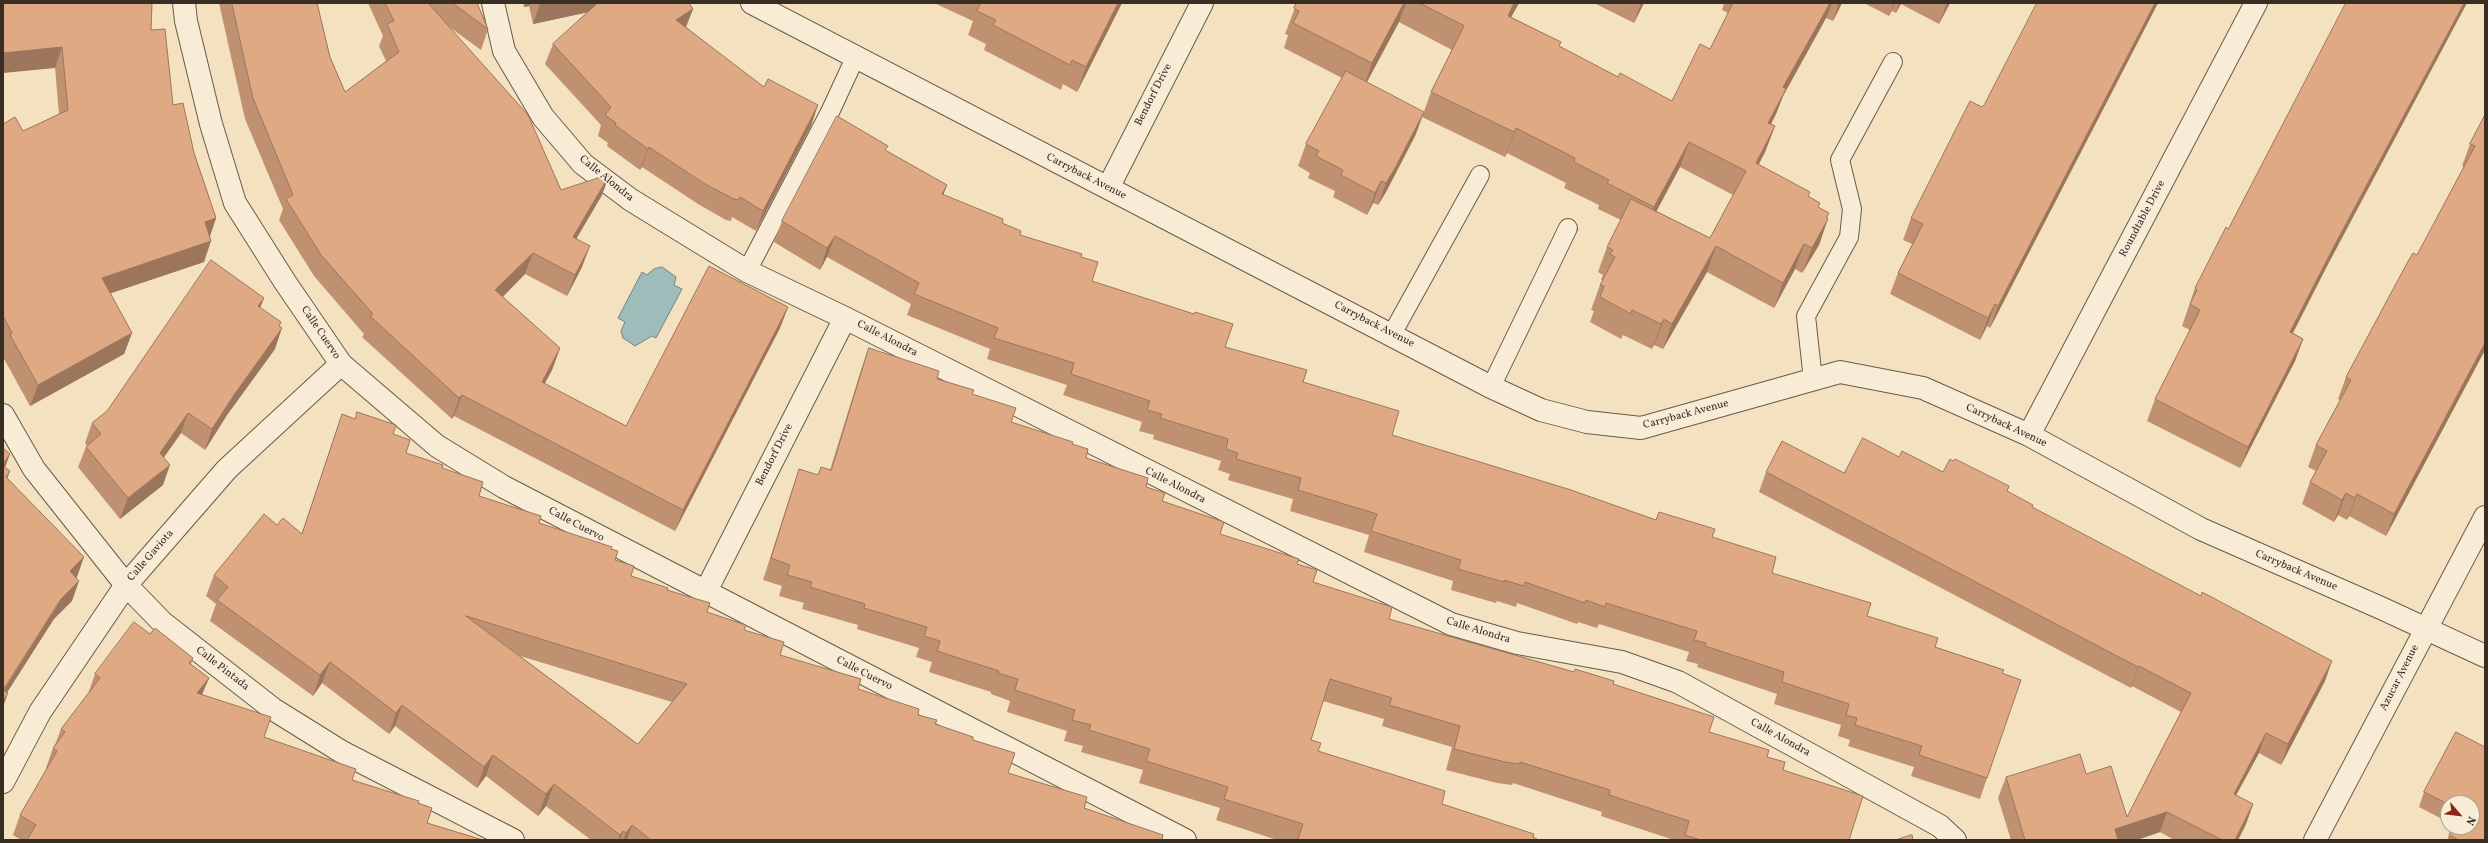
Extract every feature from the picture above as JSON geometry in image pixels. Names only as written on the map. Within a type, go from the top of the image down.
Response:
[{"type":"street","name":"Calle Cuervo","points":[[184,3],[186,21],[211,124],[235,203],[285,282],[341,364],[437,446],[504,487],[1185,840]]},
{"type":"street","name":"Calle Alondra","points":[[493,3],[504,51],[543,117],[584,164],[631,200],[747,271],[845,318],[1451,624],[1517,643],[1622,662],[1678,682],[1940,826],[1955,840]]},
{"type":"street","name":"Carryback Avenue","points":[[752,3],[1392,334],[1491,387],[1541,410],[1587,422],[1641,428],[1840,372],[1923,388],[2029,435],[2201,529],[2426,628],[2485,656]]},
{"type":"street","name":"Bendorf Drive","points":[[1108,188],[1202,3]]},
{"type":"street","name":"Roundtable Drive","points":[[2029,435],[2256,3]]},
{"type":"street","name":"Bendorf Drive","points":[[705,592],[845,318]]},
{"type":"street","name":"Calle Gaviota","points":[[3,782],[40,712],[126,585],[227,469],[341,364]]},
{"type":"street","name":"Calle Pintada","points":[[3,415],[34,469],[126,585],[163,623],[273,709],[342,752],[513,840]]},
{"type":"street","name":"Azucar Avenue","points":[[2315,840],[2485,517]]},
{"type":"lane","points":[[747,271],[830,112],[856,58]]},
{"type":"lane","points":[[1813,380],[1806,316],[1849,237],[1852,209],[1840,160],[1893,62]]},
{"type":"lane","points":[[1392,334],[1480,175]]},
{"type":"lane","points":[[1491,387],[1568,228]]},
{"type":"water","points":[[662,267],[676,277],[674,285],[682,289],[656,338],[652,336],[635,346],[623,338],[621,331],[625,322],[618,318],[642,272],[647,275],[654,269]]},
{"type":"building","points":[[3,3],[152,3],[151,30],[165,29],[173,105],[183,103],[194,153],[216,218],[205,222],[211,241],[102,278],[132,333],[38,385],[10,335],[12,333],[3,316],[3,124],[15,117],[23,131],[68,110],[62,47],[3,53]]},
{"type":"building","points":[[232,3],[317,3],[330,57],[345,92],[399,52],[387,24],[394,21],[385,3],[428,3],[528,115],[561,190],[610,174],[573,237],[590,246],[575,275],[533,253],[495,290],[560,348],[542,382],[626,426],[709,266],[788,307],[683,510],[462,395],[459,398],[370,316],[373,314],[321,255],[286,199],[293,195],[253,98]]},
{"type":"building","points":[[453,3],[477,3],[488,29]]},
{"type":"building","points":[[598,3],[689,3],[693,9],[676,20],[764,87],[768,79],[818,105],[763,211],[740,197],[738,200],[734,199],[705,184],[649,147],[648,149],[615,125],[616,123],[605,115],[611,107],[553,44]]},
{"type":"building","points":[[981,3],[1118,3],[1086,67],[1072,60],[1070,65],[993,25],[996,20],[977,11]]},
{"type":"building","points":[[1297,3],[1404,3],[1372,63],[1293,23],[1299,11],[1294,8]]},
{"type":"building","points":[[1420,3],[1514,3],[1508,16],[1561,42],[1559,46],[1618,77],[1620,73],[1672,101],[1700,44],[1710,49],[1733,3],[1830,3],[1783,87],[1786,89],[1768,123],[1775,126],[1756,163],[1810,192],[1808,196],[1820,203],[1818,207],[1829,213],[1826,218],[1828,219],[1812,248],[1804,244],[1783,283],[1716,246],[1672,324],[1664,319],[1661,324],[1632,310],[1631,314],[1600,297],[1604,286],[1600,285],[1615,257],[1610,254],[1613,250],[1607,247],[1631,199],[1710,238],[1746,171],[1689,142],[1654,207],[1607,183],[1609,180],[1574,162],[1575,158],[1516,128],[1514,132],[1431,92],[1464,26]]},
{"type":"building","points":[[2037,3],[2155,3],[1998,306],[1995,304],[1988,318],[1898,273],[1923,224],[1911,218],[1970,101],[1982,107],[1984,105]]},
{"type":"building","points":[[2346,3],[2464,3],[2333,248],[2290,332],[2303,339],[2248,447],[2155,399],[2200,310],[2190,304],[2197,290],[2195,288],[2226,227],[2228,229]]},
{"type":"building","points":[[1346,71],[1424,112],[1394,170],[1386,183],[1381,181],[1375,193],[1341,175],[1343,170],[1316,156],[1319,151],[1306,144]]},
{"type":"building","points":[[2485,115],[2485,343],[2394,514],[2357,494],[2355,498],[2346,493],[2342,500],[2310,482],[2327,451],[2316,445],[2351,380],[2346,377],[2406,265],[2413,253],[2417,255],[2475,146],[2470,144]]},
{"type":"building","points":[[837,116],[888,146],[885,150],[947,185],[942,194],[1003,219],[1002,223],[1021,231],[1020,235],[1082,254],[1081,257],[1098,262],[1092,281],[1194,314],[1195,312],[1233,324],[1225,347],[1307,370],[1303,382],[1399,411],[1392,435],[1571,490],[1656,520],[1659,512],[1715,529],[1712,537],[1776,557],[1772,573],[1871,603],[1867,616],[1938,638],[1935,647],[2004,670],[2002,673],[2021,680],[1987,778],[1919,755],[1922,746],[1855,725],[1857,718],[1846,715],[1849,704],[1782,682],[1784,672],[1705,646],[1706,643],[1694,640],[1697,631],[1606,603],[1605,607],[1586,600],[1585,603],[1525,582],[1524,586],[1458,569],[1461,560],[1371,531],[1377,514],[1298,490],[1301,478],[1236,459],[1238,453],[1226,449],[1228,439],[1160,418],[1162,414],[1147,410],[1150,401],[1071,374],[1074,363],[994,338],[998,328],[914,294],[919,283],[835,236],[827,248],[782,221]]},
{"type":"building","points":[[211,260],[264,298],[258,306],[281,322],[279,326],[282,328],[234,395],[212,429],[188,413],[160,453],[170,465],[128,498],[86,447],[101,434],[92,423],[107,411]]},
{"type":"building","points":[[869,348],[939,371],[937,379],[974,390],[972,394],[1016,408],[1011,422],[1073,442],[1072,444],[1088,449],[1086,458],[1148,478],[1146,487],[1165,493],[1162,501],[1224,522],[1220,534],[1299,559],[1297,564],[1317,570],[1313,582],[1392,607],[1389,619],[1574,672],[1575,669],[1614,681],[1613,684],[1714,717],[1709,732],[1769,750],[1767,757],[1785,762],[1783,770],[1863,796],[1849,840],[1701,840],[1685,835],[1689,821],[1609,795],[1610,790],[1520,762],[1520,764],[1505,762],[1454,749],[1460,726],[1389,705],[1392,698],[1330,679],[1311,740],[1321,743],[1318,751],[1445,791],[1442,804],[1534,834],[1533,837],[1537,840],[1298,839],[1303,824],[1224,799],[1228,787],[1146,761],[1150,749],[1089,730],[1091,725],[1072,720],[1075,710],[1015,690],[1018,679],[998,673],[999,671],[937,651],[940,641],[924,636],[927,627],[864,608],[865,604],[810,587],[812,582],[787,575],[790,565],[771,558],[799,469],[818,475],[821,467],[831,470]]},
{"type":"building","points":[[357,412],[396,425],[393,434],[410,440],[406,453],[443,465],[442,468],[483,482],[479,496],[541,516],[539,523],[612,547],[611,549],[618,551],[615,560],[634,566],[631,576],[668,588],[667,590],[710,603],[707,612],[746,625],[744,630],[784,642],[780,655],[861,679],[858,689],[919,709],[918,715],[937,720],[935,724],[973,737],[973,740],[1015,753],[1008,773],[1087,797],[1084,808],[1163,835],[1162,840],[651,840],[632,825],[626,833],[623,831],[620,835],[554,784],[546,794],[493,755],[484,767],[402,705],[396,713],[330,662],[320,675],[217,600],[228,587],[214,575],[264,514],[277,525],[283,518],[302,534],[342,414],[355,419]],"holes":[[[466,616],[687,684],[638,744]]]},
{"type":"building","points":[[1863,438],[1899,457],[1902,451],[1943,472],[1950,459],[1953,461],[1955,459],[2009,486],[2007,491],[2033,505],[2032,507],[2201,596],[2202,592],[2332,661],[2288,744],[2266,733],[2234,794],[2253,804],[2235,840],[2222,840],[2167,812],[2115,829],[2118,840],[2025,840],[2006,777],[2080,754],[2086,774],[2111,766],[2127,817],[2191,693],[2139,666],[2138,667],[1766,472],[1782,441],[1844,473]]},
{"type":"building","points":[[3,448],[10,454],[3,464]]},
{"type":"building","points":[[3,466],[10,471],[6,477],[84,557],[70,571],[79,581],[61,599],[3,690]]},
{"type":"building","points":[[134,622],[150,634],[155,628],[193,658],[189,663],[209,678],[197,693],[271,717],[264,737],[356,769],[352,780],[419,801],[418,803],[432,808],[427,823],[483,840],[27,840],[36,825],[20,815],[57,751],[53,748],[65,732],[61,729],[100,678],[95,674]]},
{"type":"building","points":[[3,690],[8,693],[3,701]]},
{"type":"building","points":[[2456,732],[2485,747],[2485,840],[2459,840],[2449,835],[2480,835],[2480,795],[2440,795],[2440,800],[2424,792]]},
{"type":"building","points":[[1912,835],[1913,840],[1896,840]]}]
